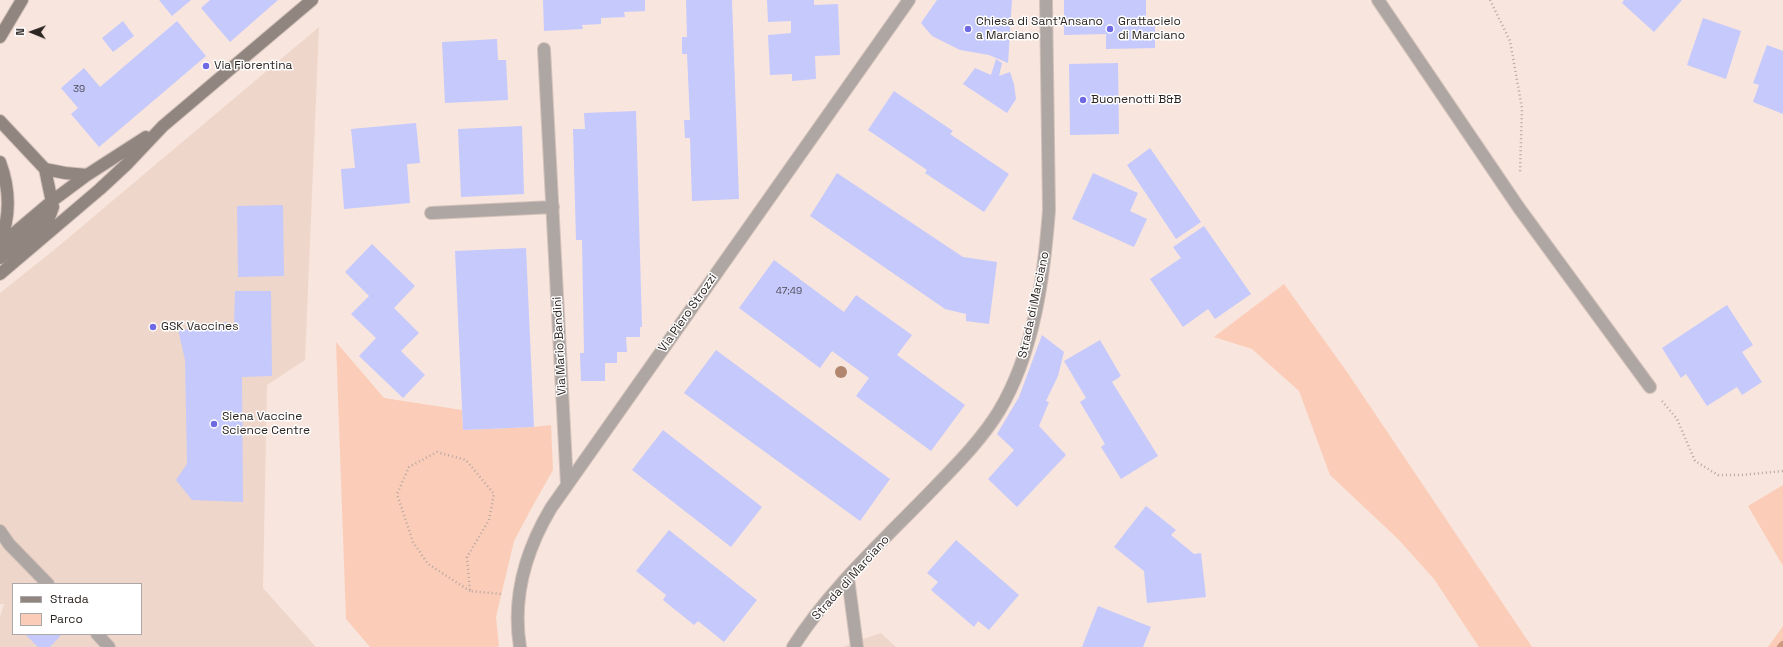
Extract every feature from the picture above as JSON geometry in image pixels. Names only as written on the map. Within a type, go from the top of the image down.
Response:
[{"type":"main road","points":[[0,36],[22,0]]},
{"type":"main road","points":[[0,274],[128,164],[163,126],[312,0]]},
{"type":"main road","points":[[0,121],[45,169],[53,207],[49,218],[0,258]]},
{"type":"main road","points":[[0,245],[52,201],[87,175],[163,126]]},
{"type":"main road","points":[[0,162],[6,180],[8,206],[6,223],[0,242]]},
{"type":"main road","points":[[45,169],[87,175]]},
{"type":"street","name":"Via Piero Strozzi","points":[[517,645],[519,596],[523,574],[533,542],[542,523],[567,485],[909,0]]},
{"type":"street","name":"Strada di Marciano","points":[[793,647],[806,627],[848,578],[953,469],[977,441],[1002,405],[1014,383],[1024,358],[1038,298],[1047,239],[1049,210],[1046,0]]},
{"type":"street","points":[[1378,0],[1520,208],[1650,387]]},
{"type":"street","name":"Via Mario Bandini","points":[[544,49],[567,485]]},
{"type":"street","points":[[431,213],[553,207]]},
{"type":"street","points":[[0,531],[9,544],[47,583]]},
{"type":"street","points":[[848,578],[857,647]]},
{"type":"street","points":[[98,635],[108,647]]},
{"type":"path","points":[[1490,0],[1510,41],[1522,108],[1520,208]]},
{"type":"path","points":[[1650,387],[1677,419],[1695,462],[1718,475],[1742,476],[1783,470]]},
{"type":"path","points":[[470,591],[467,558],[490,520],[494,494],[466,460],[437,452],[409,467],[397,494],[413,542],[428,564],[470,591],[519,596]]},
{"type":"shaded area","name":"GSK Vaccines","points":[[319,27],[305,360],[267,385],[263,588],[316,647],[0,647],[0,617],[4,604],[0,604],[0,293],[54,250]]},
{"type":"shaded area","points":[[881,633],[896,647],[843,647],[857,641]]},
{"type":"green space","points":[[1284,284],[1347,372],[1532,647],[1479,647],[1434,579],[1398,539],[1330,475],[1299,391],[1252,349],[1214,337]]},
{"type":"green space","points":[[336,342],[384,398],[462,410],[463,430],[551,425],[553,470],[514,541],[496,617],[499,646],[370,647],[346,619]]},
{"type":"green space","points":[[1783,485],[1783,566],[1748,506]]},
{"type":"green space","points":[[1783,626],[1783,647],[1768,647]]},
{"type":"building","points":[[159,0],[191,0],[172,16]]},
{"type":"building","points":[[210,0],[278,0],[230,42],[201,8]]},
{"type":"building","points":[[543,0],[645,0],[645,11],[624,12],[625,17],[601,18],[601,24],[582,25],[583,29],[544,31]]},
{"type":"building","points":[[686,0],[732,0],[739,199],[692,201],[690,138],[685,138],[684,120],[690,120],[687,54],[682,54],[682,37],[687,37]]},
{"type":"building","points":[[767,0],[814,0],[814,5],[838,4],[840,55],[815,56],[816,79],[792,81],[792,74],[770,75],[768,35],[791,33],[791,21],[768,22]]},
{"type":"building","name":"Chiesa di Sant'Ansano a Marciano","points":[[937,0],[1012,0],[1008,63],[989,55],[960,50],[932,36],[921,23]]},
{"type":"building","name":"Grattacielo di Marciano","points":[[1064,0],[1146,0],[1146,23],[1155,23],[1155,48],[1106,49],[1106,34],[1064,35]]},
{"type":"building","points":[[1624,0],[1682,0],[1654,32],[1622,3]]},
{"type":"building","points":[[1703,18],[1741,31],[1726,79],[1687,65]]},
{"type":"building","points":[[123,21],[134,36],[113,52],[102,38]]},
{"type":"building","points":[[177,21],[206,56],[99,147],[71,114],[78,108],[61,88],[84,68],[100,87]]},
{"type":"building","points":[[497,39],[498,60],[506,60],[508,100],[445,103],[442,42]]},
{"type":"building","points":[[1767,45],[1783,51],[1783,114],[1753,102],[1759,85],[1753,83]]},
{"type":"building","points":[[996,59],[1002,63],[999,76],[1010,72],[1014,84],[1016,99],[1007,113],[963,84],[975,68],[991,75]]},
{"type":"building","points":[[1118,63],[1119,134],[1070,135],[1069,64]]},
{"type":"building","points":[[894,91],[953,131],[950,134],[1009,174],[984,212],[925,173],[927,170],[868,130]]},
{"type":"building","points":[[636,111],[642,327],[640,327],[640,337],[626,337],[627,352],[617,352],[617,363],[605,363],[605,381],[581,381],[580,353],[584,353],[582,240],[576,240],[573,129],[585,129],[584,113]]},
{"type":"building","points":[[416,123],[420,163],[407,164],[410,203],[344,209],[341,169],[355,168],[351,129]]},
{"type":"building","points":[[522,126],[524,194],[461,197],[458,129]]},
{"type":"building","points":[[1150,148],[1201,222],[1176,239],[1127,165]]},
{"type":"building","points":[[837,173],[963,257],[997,262],[989,324],[966,321],[966,314],[945,309],[810,216]]},
{"type":"building","points":[[1093,173],[1138,193],[1130,211],[1147,219],[1134,247],[1072,219]]},
{"type":"building","points":[[283,205],[284,276],[238,277],[237,206]]},
{"type":"building","points":[[1204,226],[1251,294],[1215,319],[1208,309],[1183,327],[1150,279],[1181,258],[1173,247]]},
{"type":"building","points":[[372,244],[415,286],[394,308],[419,333],[401,351],[425,375],[403,398],[359,356],[376,338],[351,314],[369,296],[345,272]]},
{"type":"building","points":[[526,248],[534,427],[463,430],[455,251]]},
{"type":"building","points":[[774,260],[844,312],[856,295],[912,335],[897,355],[965,405],[931,451],[856,396],[869,378],[832,351],[820,368],[739,308]]},
{"type":"building","name":"Siena Vaccine Science Centre","points":[[235,291],[271,291],[272,376],[242,377],[243,502],[192,500],[176,480],[187,464],[185,360],[178,329],[199,330],[226,322],[234,326]]},
{"type":"building","points":[[1727,305],[1753,345],[1742,352],[1762,382],[1742,395],[1737,387],[1707,406],[1686,374],[1681,378],[1662,348]]},
{"type":"building","points":[[1042,335],[1064,352],[1058,376],[1046,401],[1049,402],[1039,426],[1066,455],[1017,507],[988,479],[1014,450],[997,434],[1019,397]]},
{"type":"building","points":[[1100,340],[1121,376],[1112,382],[1158,456],[1121,479],[1101,447],[1105,444],[1080,402],[1086,398],[1064,361]]},
{"type":"building","points":[[716,350],[890,479],[860,521],[684,393]]},
{"type":"building","points":[[663,430],[762,507],[731,547],[632,470]]},
{"type":"building","points":[[1146,506],[1176,530],[1171,535],[1194,554],[1201,553],[1206,597],[1147,603],[1144,571],[1114,547]]},
{"type":"building","points":[[669,530],[757,600],[724,642],[698,621],[694,625],[663,600],[666,595],[636,571]]},
{"type":"building","points":[[956,540],[1019,595],[989,630],[978,621],[974,627],[931,590],[938,582],[927,573]]},
{"type":"building","points":[[1098,606],[1151,627],[1143,647],[1082,647]]},
{"type":"building","points":[[26,635],[61,635],[50,647],[38,647]]},
{"type":"place","name":"Chiesa di Sant'Ansano a Marciano","points":[[968,29]]},
{"type":"place","name":"Grattacielo di Marciano","points":[[1110,29]]},
{"type":"place","name":"Via Fiorentina","points":[[206,66]]},
{"type":"place","name":"Buonenotti B&B","points":[[1083,100]]},
{"type":"place","name":"GSK Vaccines","points":[[153,327]]},
{"type":"place","name":"Siena Vaccine Science Centre","points":[[214,424]]}]
